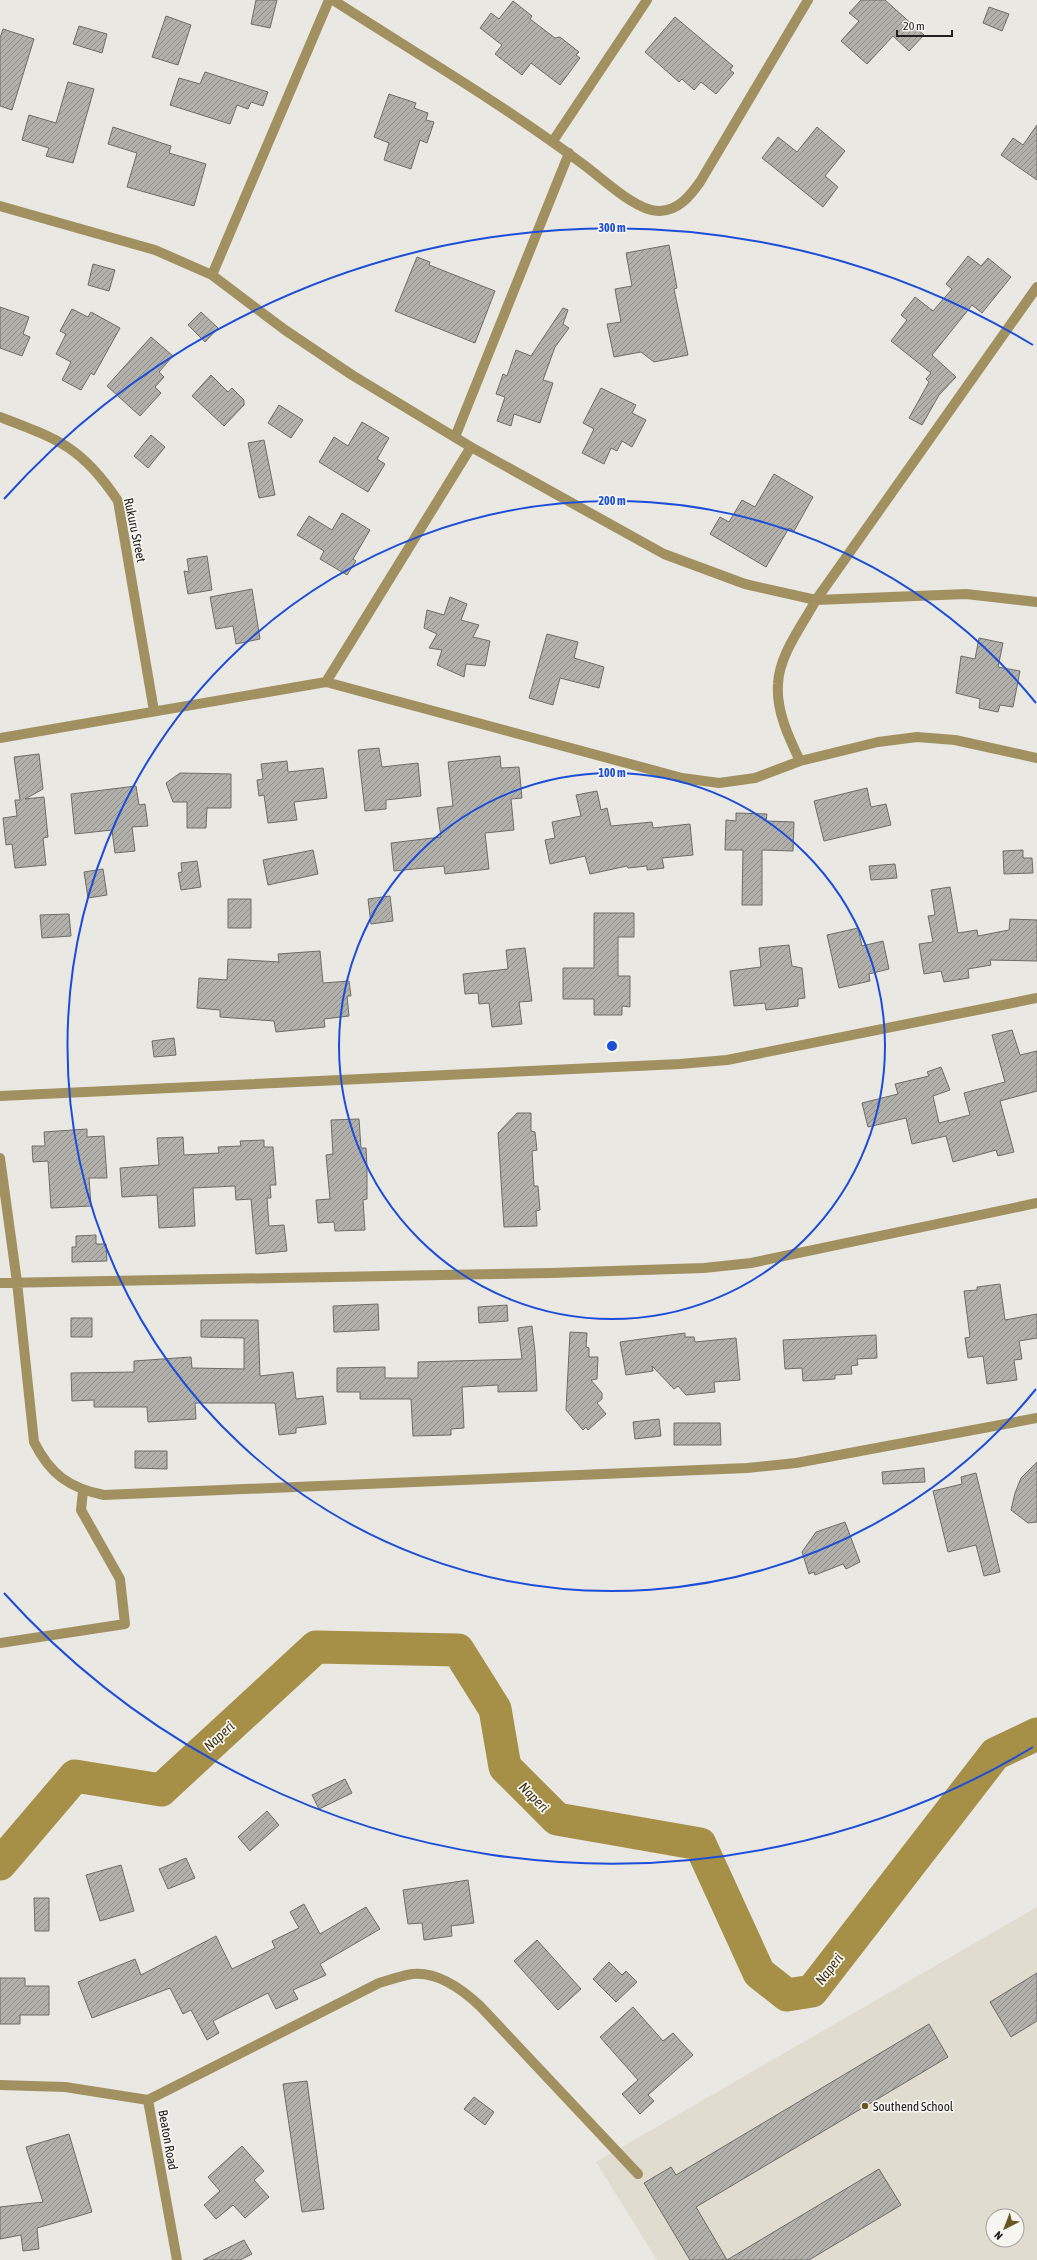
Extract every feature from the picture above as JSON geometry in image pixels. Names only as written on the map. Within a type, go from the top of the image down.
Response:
[{"type":"street","points":[[212,275],[329,0]]},
{"type":"street","points":[[334,0],[553,141],[645,208],[660,211],[675,208],[688,198],[700,182],[808,0]]},
{"type":"street","points":[[553,141],[647,0]]},
{"type":"street","points":[[455,437],[569,153]]},
{"type":"street","points":[[0,206],[155,250],[212,275],[285,330],[352,375],[471,447],[664,554],[745,584],[816,600],[966,594],[1037,602]]},
{"type":"street","points":[[800,761],[789,738],[780,709],[778,684],[785,656],[816,600],[1036,292]]},
{"type":"street","name":"Rukuru Street","points":[[0,417],[51,436],[79,454],[101,475],[118,501],[154,711]]},
{"type":"street","points":[[326,682],[471,447]]},
{"type":"street","points":[[0,738],[326,682],[682,778],[719,783],[755,778],[800,761],[878,742],[917,737],[955,740],[1037,758]]},
{"type":"street","points":[[0,1096],[680,1064],[727,1060],[1037,998]]},
{"type":"street","points":[[0,1158],[34,1442],[42,1459],[58,1477],[83,1491],[104,1495],[748,1468],[796,1463],[1037,1418]]},
{"type":"street","points":[[0,1283],[551,1273],[704,1268],[750,1264],[1037,1203]]},
{"type":"street","points":[[0,1643],[126,1624],[120,1579],[82,1510],[83,1491]]},
{"type":"street","points":[[148,2100],[379,1983],[412,1974],[439,1977],[464,1991],[480,2006],[638,2174]]},
{"type":"street","name":"Beaton Road","points":[[0,2085],[65,2087],[148,2100],[177,2260]]},
{"type":"shaded area","name":"Southend School","points":[[1037,1907],[1037,2260],[657,2260],[596,2162]]},
{"type":"building","points":[[256,0],[277,0],[270,28],[251,24]]},
{"type":"building","points":[[861,0],[885,0],[924,35],[909,51],[893,36],[867,64],[841,41],[859,21],[849,13]]},
{"type":"building","points":[[513,1],[532,16],[530,19],[555,38],[560,37],[579,52],[576,55],[580,58],[560,85],[531,63],[522,75],[495,54],[502,45],[480,28],[491,13],[499,19]]},
{"type":"building","points":[[989,7],[1009,14],[1002,31],[983,23]]},
{"type":"building","points":[[166,16],[191,25],[178,65],[152,57]]},
{"type":"building","points":[[675,17],[733,66],[730,70],[734,73],[716,94],[701,82],[694,90],[682,79],[679,82],[645,52]]},
{"type":"building","points":[[79,26],[107,34],[102,53],[73,44]]},
{"type":"building","points":[[3,29],[34,39],[12,110],[0,106],[0,38]]},
{"type":"building","points":[[205,72],[268,92],[263,106],[251,102],[248,109],[237,105],[230,124],[170,105],[179,78],[200,84]]},
{"type":"building","points":[[68,82],[94,89],[73,163],[46,156],[49,148],[22,140],[29,115],[56,123]]},
{"type":"building","points":[[389,94],[416,103],[414,108],[428,113],[426,120],[434,122],[427,143],[420,140],[411,169],[384,160],[389,143],[374,137]]},
{"type":"building","points":[[1037,125],[1037,180],[1001,155],[1013,138],[1023,145]]},
{"type":"building","points":[[113,127],[171,146],[169,153],[206,164],[194,206],[127,187],[137,153],[108,144]]},
{"type":"building","points":[[817,127],[845,151],[825,176],[838,187],[823,207],[762,158],[778,137],[797,152]]},
{"type":"building","points":[[669,245],[677,288],[674,289],[688,355],[654,362],[641,352],[614,357],[607,324],[621,322],[615,289],[632,286],[626,253]]},
{"type":"building","points":[[968,256],[981,266],[988,258],[1011,277],[982,313],[972,305],[932,355],[956,377],[939,395],[922,425],[909,418],[929,382],[926,379],[931,373],[891,341],[907,320],[901,315],[915,297],[933,311],[952,289],[946,284]]},
{"type":"building","points":[[417,257],[430,262],[429,265],[495,291],[475,343],[395,311]]},
{"type":"building","points":[[93,264],[115,270],[109,291],[88,285]]},
{"type":"building","points":[[0,307],[29,317],[23,334],[30,337],[22,356],[0,348]]},
{"type":"building","points":[[563,308],[568,310],[563,324],[569,328],[555,347],[543,380],[553,383],[540,423],[514,414],[511,426],[497,421],[505,397],[496,394],[503,374],[507,376],[516,350],[531,356]]},
{"type":"building","points":[[72,309],[88,317],[91,312],[120,328],[94,375],[91,373],[81,390],[62,380],[71,362],[56,354],[66,334],[60,331]]},
{"type":"building","points":[[201,312],[218,328],[205,342],[188,325]]},
{"type":"building","points":[[151,337],[173,356],[159,372],[164,377],[155,387],[161,393],[140,416],[107,386]]},
{"type":"building","points":[[211,375],[228,392],[232,388],[244,400],[244,405],[224,426],[192,396]]},
{"type":"building","points":[[601,388],[636,405],[632,413],[646,420],[632,447],[622,441],[617,451],[611,448],[604,464],[582,453],[594,429],[583,423]]},
{"type":"building","points":[[279,405],[303,420],[291,438],[268,423]]},
{"type":"building","points":[[362,422],[389,438],[377,459],[385,464],[368,492],[319,462],[334,437],[348,446]]},
{"type":"building","points":[[151,435],[165,447],[148,468],[134,456]]},
{"type":"building","points":[[264,440],[275,495],[259,498],[248,443]]},
{"type":"building","points":[[774,474],[813,497],[794,531],[789,528],[766,567],[710,534],[720,517],[729,522],[742,500],[755,507]]},
{"type":"building","points":[[342,513],[370,530],[353,559],[356,561],[347,575],[320,559],[324,551],[297,535],[309,516],[332,530]]},
{"type":"building","points":[[207,556],[212,590],[188,594],[184,571],[189,572],[187,559]]},
{"type":"building","points":[[252,589],[260,639],[236,644],[233,626],[216,629],[210,597]]},
{"type":"building","points":[[450,597],[467,604],[461,620],[479,625],[473,637],[490,641],[485,666],[466,664],[464,677],[437,665],[442,650],[429,648],[437,634],[424,628],[427,610],[444,615]]},
{"type":"building","points":[[547,634],[578,642],[574,658],[604,667],[599,688],[560,678],[553,705],[529,698]]},
{"type":"building","points":[[979,638],[1003,643],[998,667],[1020,671],[1013,707],[1000,705],[998,712],[979,708],[980,699],[956,693],[961,656],[975,659]]},
{"type":"building","points":[[379,748],[382,767],[418,763],[421,796],[386,800],[386,809],[365,811],[358,750]]},
{"type":"building","points":[[39,754],[43,789],[25,799],[44,797],[48,837],[43,838],[46,865],[15,868],[12,844],[6,845],[3,818],[17,816],[15,800],[20,800],[14,757]]},
{"type":"building","points":[[500,756],[501,768],[519,767],[522,798],[511,799],[514,830],[485,833],[489,869],[445,874],[444,866],[394,871],[391,843],[441,837],[437,808],[453,806],[448,762]]},
{"type":"building","points":[[287,761],[288,772],[323,768],[327,798],[294,802],[297,820],[268,823],[264,795],[259,796],[257,780],[263,779],[261,764]]},
{"type":"building","points":[[180,773],[231,774],[231,808],[207,808],[206,828],[187,828],[187,802],[173,802],[166,783]]},
{"type":"building","points":[[136,786],[139,805],[145,804],[148,826],[132,827],[135,851],[115,853],[112,830],[75,834],[71,794]]},
{"type":"building","points":[[867,788],[871,807],[886,804],[891,825],[824,841],[814,801]]},
{"type":"building","points":[[597,791],[601,810],[607,808],[611,826],[652,822],[653,828],[690,824],[693,855],[662,858],[664,868],[647,870],[647,866],[628,868],[627,866],[590,874],[585,856],[550,864],[545,840],[555,838],[552,822],[581,816],[576,795]]},
{"type":"building","points":[[736,813],[767,814],[766,821],[794,822],[793,851],[762,850],[762,905],[742,905],[743,850],[725,850],[726,820],[736,821]]},
{"type":"building","points":[[313,850],[318,874],[268,885],[263,860]]},
{"type":"building","points":[[1023,850],[1023,858],[1032,858],[1033,873],[1004,874],[1003,851]]},
{"type":"building","points":[[197,861],[201,887],[181,890],[178,873],[182,872],[181,863]]},
{"type":"building","points":[[895,864],[897,878],[871,880],[869,866]]},
{"type":"building","points":[[103,869],[107,895],[88,898],[84,872]]},
{"type":"building","points":[[950,887],[958,933],[977,930],[978,936],[1009,930],[1010,919],[1037,920],[1037,961],[990,960],[991,965],[968,969],[969,978],[944,982],[941,971],[924,974],[919,944],[933,942],[928,916],[935,915],[931,890]]},
{"type":"building","points":[[390,896],[393,921],[371,924],[368,899]]},
{"type":"building","points":[[228,899],[251,899],[251,928],[228,928]]},
{"type":"building","points":[[594,913],[634,913],[634,937],[618,937],[618,976],[630,976],[630,1007],[622,1006],[622,1015],[594,1015],[594,999],[563,999],[563,968],[594,968]]},
{"type":"building","points":[[69,914],[71,936],[42,938],[40,915]]},
{"type":"building","points":[[858,928],[862,946],[883,941],[889,969],[869,974],[870,981],[839,988],[827,935]]},
{"type":"building","points":[[789,945],[792,966],[802,968],[805,998],[798,999],[798,1006],[766,1010],[765,1003],[734,1006],[730,971],[761,967],[759,948]]},
{"type":"building","points":[[525,948],[532,1001],[519,1002],[522,1024],[492,1027],[489,1003],[479,1004],[478,993],[465,994],[463,974],[508,969],[506,950]]},
{"type":"building","points":[[320,951],[323,983],[349,981],[351,996],[347,996],[349,1016],[324,1019],[325,1027],[276,1032],[274,1021],[220,1017],[220,1010],[197,1008],[199,978],[227,980],[228,959],[279,962],[278,954]]},
{"type":"building","points":[[1012,1030],[1020,1055],[1037,1051],[1037,1091],[1000,1101],[1014,1152],[998,1156],[996,1150],[953,1162],[946,1136],[912,1144],[906,1118],[868,1127],[862,1103],[898,1094],[895,1084],[929,1076],[927,1072],[941,1067],[950,1090],[933,1096],[939,1123],[970,1115],[964,1093],[1005,1082],[992,1035]]},
{"type":"building","points":[[174,1038],[176,1055],[154,1057],[152,1041]]},
{"type":"building","points":[[517,1113],[531,1113],[531,1131],[535,1132],[537,1150],[532,1151],[534,1186],[538,1186],[540,1210],[536,1211],[537,1226],[504,1227],[498,1133]]},
{"type":"building","points":[[359,1119],[361,1148],[366,1148],[367,1166],[367,1199],[363,1200],[365,1230],[335,1231],[334,1222],[318,1223],[316,1200],[330,1199],[326,1155],[333,1154],[331,1120]]},
{"type":"building","points":[[87,1129],[87,1137],[104,1136],[107,1178],[89,1178],[91,1206],[51,1208],[48,1161],[33,1162],[32,1146],[45,1146],[44,1132]]},
{"type":"building","points":[[183,1137],[184,1155],[219,1153],[218,1147],[241,1146],[240,1141],[264,1140],[264,1147],[273,1147],[276,1185],[270,1185],[271,1198],[267,1198],[269,1226],[284,1225],[287,1251],[256,1254],[251,1199],[236,1200],[235,1186],[193,1188],[195,1226],[159,1228],[157,1195],[122,1197],[120,1168],[159,1165],[157,1138]]},
{"type":"building","points":[[96,1235],[96,1244],[106,1244],[107,1261],[72,1262],[72,1247],[76,1247],[76,1236]]},
{"type":"building","points":[[1000,1284],[1005,1320],[1037,1314],[1037,1338],[1019,1341],[1022,1359],[1014,1360],[1017,1380],[987,1384],[983,1356],[968,1358],[965,1338],[970,1337],[964,1291],[977,1290],[977,1287]]},
{"type":"building","points":[[378,1304],[379,1330],[334,1332],[333,1306]]},
{"type":"building","points":[[507,1305],[508,1321],[479,1323],[478,1307]]},
{"type":"building","points":[[71,1318],[92,1318],[92,1337],[71,1337]]},
{"type":"building","points":[[201,1320],[258,1320],[260,1376],[293,1372],[296,1399],[323,1396],[326,1424],[296,1428],[296,1433],[279,1435],[275,1403],[195,1403],[196,1419],[148,1422],[147,1407],[94,1407],[94,1400],[72,1401],[71,1373],[134,1372],[134,1361],[191,1357],[192,1368],[244,1369],[244,1338],[201,1337]]},
{"type":"building","points":[[532,1326],[537,1391],[498,1392],[498,1385],[462,1387],[464,1428],[451,1429],[451,1435],[413,1436],[411,1399],[360,1399],[360,1392],[337,1392],[337,1368],[385,1367],[385,1378],[418,1378],[418,1362],[522,1359],[518,1328]]},
{"type":"building","points":[[570,1332],[587,1333],[586,1347],[589,1348],[589,1357],[598,1357],[597,1379],[591,1380],[602,1393],[602,1399],[597,1403],[606,1414],[588,1430],[586,1427],[583,1430],[566,1410]]},
{"type":"building","points":[[685,1333],[685,1337],[694,1337],[695,1342],[736,1338],[740,1380],[714,1382],[715,1392],[686,1395],[678,1386],[674,1389],[652,1366],[653,1371],[626,1375],[620,1342]]},
{"type":"building","points":[[876,1335],[877,1358],[857,1359],[858,1365],[851,1366],[852,1374],[835,1375],[835,1379],[803,1381],[802,1368],[785,1369],[783,1340]]},
{"type":"building","points":[[659,1419],[661,1436],[635,1439],[633,1422]]},
{"type":"building","points":[[674,1423],[720,1423],[721,1445],[674,1445]]},
{"type":"building","points":[[135,1451],[167,1451],[167,1469],[135,1468]]},
{"type":"building","points":[[1037,1462],[1037,1522],[1028,1523],[1011,1510],[1015,1493],[1021,1478]]},
{"type":"building","points":[[924,1468],[925,1482],[883,1484],[882,1472]]},
{"type":"building","points":[[976,1473],[1000,1572],[984,1576],[976,1545],[948,1552],[933,1491],[962,1484],[961,1477]]},
{"type":"building","points":[[845,1522],[860,1562],[846,1569],[843,1564],[815,1575],[814,1572],[809,1574],[802,1552],[816,1532]]},
{"type":"building","points":[[345,1779],[352,1793],[319,1809],[312,1795]]},
{"type":"building","points":[[267,1811],[279,1825],[250,1851],[238,1837]]},
{"type":"building","points":[[186,1858],[195,1878],[168,1889],[159,1869]]},
{"type":"building","points":[[121,1865],[134,1911],[100,1921],[86,1875]]},
{"type":"building","points":[[468,1880],[474,1923],[451,1926],[452,1936],[424,1940],[422,1923],[408,1924],[403,1890]]},
{"type":"building","points":[[34,1898],[49,1898],[49,1931],[35,1931]]},
{"type":"building","points":[[304,1904],[320,1934],[366,1907],[380,1929],[320,1964],[326,1975],[293,1990],[298,1999],[276,2009],[268,1993],[213,2021],[219,2033],[207,2040],[191,2010],[183,2014],[170,1988],[92,2018],[78,1982],[135,1959],[141,1975],[216,1936],[232,1969],[275,1948],[272,1941],[299,1928],[290,1912]]},
{"type":"building","points":[[537,1940],[581,1989],[558,2010],[514,1961]]},
{"type":"building","points":[[609,1962],[622,1975],[626,1971],[637,1982],[616,2002],[593,1979]]},
{"type":"building","points":[[1037,1973],[1037,2021],[1011,2037],[990,2002]]},
{"type":"building","points":[[0,1978],[25,1978],[25,1986],[49,1986],[49,2015],[20,2015],[20,2024],[0,2024]]},
{"type":"building","points":[[633,2007],[663,2041],[673,2033],[693,2055],[648,2095],[654,2101],[640,2114],[622,2094],[638,2080],[600,2037]]},
{"type":"building","points":[[929,2024],[948,2057],[696,2207],[727,2260],[690,2260],[644,2183],[671,2167],[676,2175]]},
{"type":"building","points":[[307,2081],[324,2209],[302,2212],[283,2084]]},
{"type":"building","points":[[474,2097],[494,2112],[485,2125],[464,2109]]},
{"type":"building","points":[[69,2134],[92,2212],[37,2228],[39,2249],[23,2251],[21,2235],[0,2239],[0,2207],[43,2202],[26,2147]]},
{"type":"building","points":[[242,2146],[264,2171],[254,2180],[269,2197],[245,2218],[233,2205],[216,2219],[204,2205],[220,2191],[208,2177]]},
{"type":"building","points":[[879,2169],[901,2205],[809,2260],[727,2260]]},
{"type":"building","points":[[244,2240],[252,2254],[240,2260],[203,2260]]},
{"type":"waterway","name":"Naperi","points":[[0,1864],[75,1776],[161,1790],[316,1647],[458,1650],[495,1709],[505,1767],[557,1819],[700,1844],[759,1973],[787,1995],[812,1991],[995,1754],[1037,1734]]},
{"type":"place","name":"Southend School","points":[[865,2106]]}]
